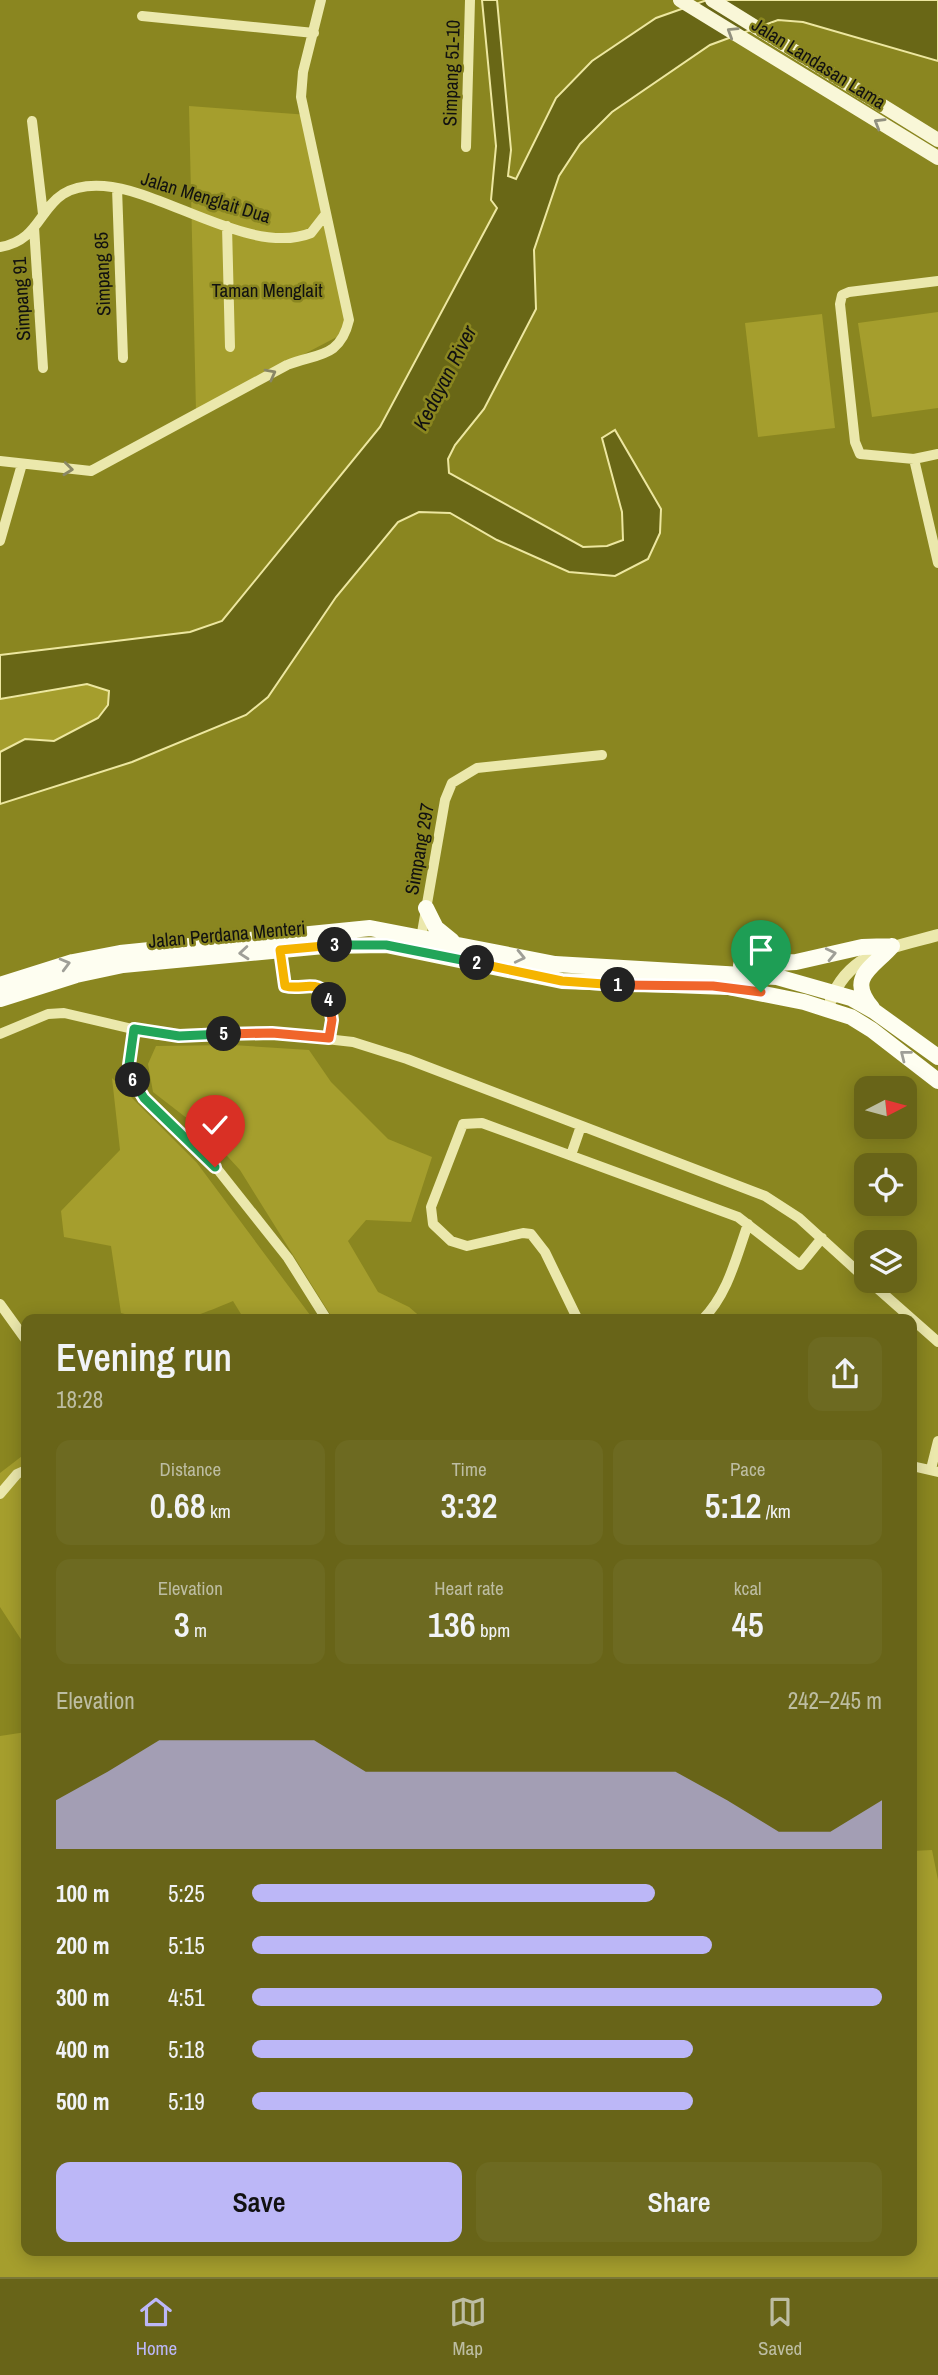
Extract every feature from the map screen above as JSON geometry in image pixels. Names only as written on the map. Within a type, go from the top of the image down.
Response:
[{"type":"main road","name":"Jalan Landasan Lama","points":[[680,0],[938,158]]},
{"type":"main road","name":"Jalan Landasan Lama","points":[[712,0],[938,140]]},
{"type":"main road","points":[[391,929],[415,921],[426,908],[436,928],[453,942]]},
{"type":"main road","name":"Jalan Perdana Menteri","points":[[0,985],[73,962],[143,949],[353,928],[391,929],[420,944],[562,981],[728,987],[761,992],[827,1009],[872,1030],[938,1081]]},
{"type":"main road","name":"Jalan Perdana Menteri","points":[[0,999],[76,975],[123,965],[364,944],[453,942],[564,965],[777,977],[834,992],[874,1011],[938,1057]]},
{"type":"main road","points":[[690,971],[796,962],[862,947],[892,946]]},
{"type":"main road","points":[[874,1011],[861,991],[862,978],[892,946]]},
{"type":"street","points":[[0,461],[91,471],[287,365],[315,359],[335,346],[347,329],[349,320],[332,233],[325,215],[301,97],[303,72],[321,0]]},
{"type":"street","name":"Simpang 51-10","points":[[466,147],[470,0]]},
{"type":"street","points":[[142,16],[314,33]]},
{"type":"street","points":[[32,121],[43,214]]},
{"type":"street","name":"Jalan Menglait Dua","points":[[0,247],[17,244],[34,227],[57,196],[68,189],[104,186],[117,188],[227,226],[269,236],[300,238],[318,227],[325,215]]},
{"type":"street","name":"Simpang 85","points":[[117,188],[123,358]]},
{"type":"street","points":[[227,226],[230,347]]},
{"type":"street","name":"Simpang 91","points":[[34,227],[43,368]]},
{"type":"street","points":[[938,281],[849,292],[842,295],[840,304],[855,442],[860,454],[867,457],[914,458],[938,454]]},
{"type":"street","points":[[914,458],[938,563]]},
{"type":"street","points":[[0,541],[22,464]]},
{"type":"street","name":"Simpang 297","points":[[420,944],[445,800],[452,783],[477,768],[602,755]]},
{"type":"street","points":[[827,1009],[848,970],[863,957],[892,946],[938,935]]},
{"type":"street","points":[[280,950],[285,986],[318,986],[325,990],[331,1006],[329,1038]]},
{"type":"street","points":[[0,1034],[48,1014],[64,1013],[179,1036],[272,1033],[329,1038],[407,1059],[765,1196],[799,1218],[854,1268]]},
{"type":"street","points":[[134,1029],[129,1065],[137,1089],[215,1167],[288,1258],[323,1314]]},
{"type":"street","points":[[575,1314],[545,1252],[531,1234],[523,1233],[480,1245],[460,1245],[438,1229],[430,1216],[463,1124],[477,1122],[712,1207],[748,1224],[800,1265],[822,1238]]},
{"type":"street","points":[[571,1154],[581,1126]]},
{"type":"street","points":[[707,1314],[720,1298],[728,1282],[748,1224]]},
{"type":"street","points":[[882,1293],[906,1314]]},
{"type":"street","points":[[0,1304],[21,1333]]},
{"type":"street","points":[[917,1324],[938,1342]]},
{"type":"street","points":[[934,1470],[938,1441]]},
{"type":"street","points":[[0,1494],[21,1472]]},
{"type":"green space","name":"Taman Menglait","points":[[189,106],[309,115],[350,330],[196,411]]},
{"type":"green space","points":[[938,312],[938,408],[872,417],[858,323]]},
{"type":"green space","points":[[822,314],[835,428],[758,437],[745,323]]},
{"type":"green space","points":[[87,684],[109,691],[108,704],[98,718],[54,741],[25,739],[0,752],[0,699]]},
{"type":"green space","points":[[233,1045],[309,1050],[331,1082],[388,1139],[432,1157],[411,1222],[366,1220],[348,1241],[378,1292],[409,1307],[417,1314],[330,1314],[240,1170],[206,1133],[153,1092],[148,1064],[156,1046]]},
{"type":"green space","points":[[112,1078],[197,1163],[309,1314],[241,1314],[233,1301],[200,1314],[121,1313],[111,1246],[64,1237],[61,1211],[120,1150]]},
{"type":"green space","points":[[21,1457],[21,1639],[0,1607],[0,1473]]},
{"type":"green space","points":[[21,1733],[21,2256],[917,2256],[917,1851],[932,1850],[938,1880],[938,2277],[0,2277],[0,1736]]},
{"type":"water","name":"Kedayan River","points":[[482,0],[497,0],[511,150],[508,176],[516,179],[556,98],[592,61],[656,18],[707,0],[938,0],[938,61],[803,22],[778,20],[710,45],[612,112],[580,144],[559,176],[534,250],[536,309],[484,409],[455,445],[448,459],[449,473],[583,547],[607,546],[623,540],[622,512],[602,438],[615,430],[661,509],[660,533],[648,559],[615,576],[569,572],[497,540],[450,513],[419,512],[398,522],[336,597],[268,697],[246,715],[132,762],[0,804],[0,752],[25,739],[54,741],[98,718],[108,705],[109,691],[87,684],[0,699],[0,655],[190,632],[222,621],[380,427],[497,208],[491,200],[496,146]]},
{"type":"route","points":[[215,1167],[198,1147],[137,1089],[129,1065],[134,1029],[158,1035],[179,1036],[272,1033],[329,1038],[331,1006],[325,990],[318,986],[285,986],[280,950],[347,944],[386,945],[562,981],[611,985],[713,986],[761,992]]}]
